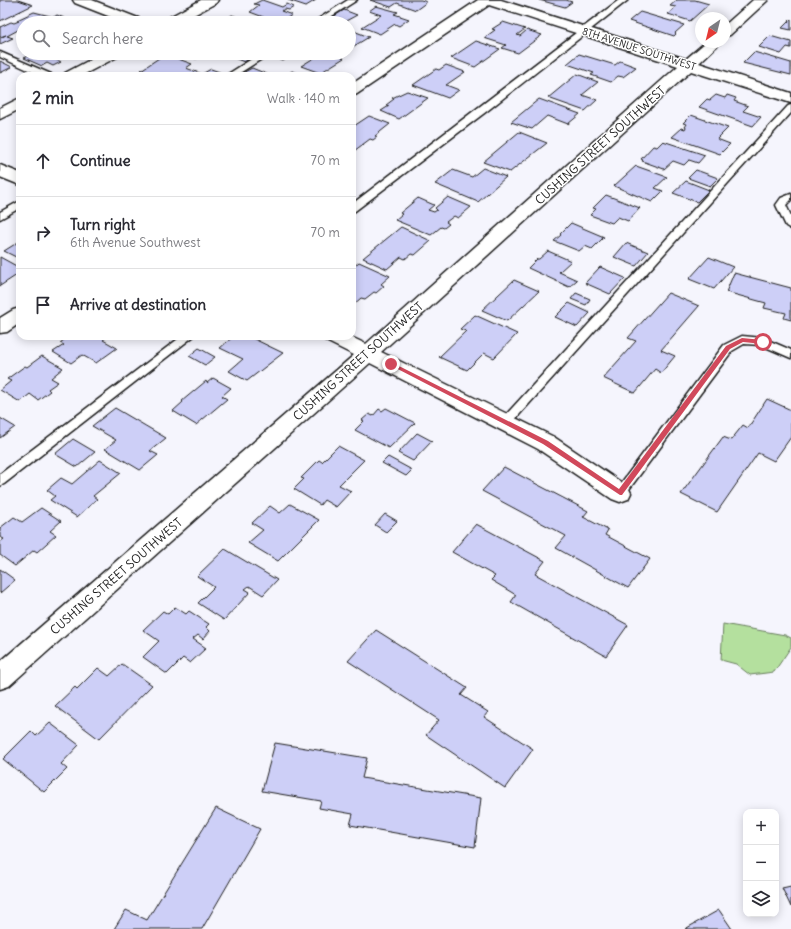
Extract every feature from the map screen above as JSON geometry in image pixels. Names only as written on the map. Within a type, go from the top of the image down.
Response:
[{"type":"street","points":[[80,0],[120,16]]},
{"type":"street","points":[[182,16],[211,0]]},
{"type":"street","points":[[356,88],[487,0]]},
{"type":"street","name":"8TH AVENUE SOUTHWEST","points":[[487,0],[791,98]]},
{"type":"street","points":[[731,27],[761,0]]},
{"type":"street","name":"CUSHING STREET SOUTHWEST","points":[[0,678],[368,353],[707,48]]},
{"type":"street","points":[[78,72],[101,60]]},
{"type":"street","points":[[0,114],[16,105]]},
{"type":"street","points":[[0,170],[16,178]]},
{"type":"street","points":[[0,327],[16,317]]},
{"type":"street","points":[[341,340],[546,443],[620,493]]},
{"type":"lane","points":[[327,16],[353,0]]},
{"type":"lane","points":[[356,206],[624,0]]},
{"type":"lane","points":[[0,54],[39,72]]},
{"type":"lane","points":[[236,72],[255,60]]},
{"type":"lane","points":[[506,422],[791,108]]},
{"type":"lane","points":[[791,197],[784,200],[781,205],[791,226]]},
{"type":"lane","points":[[0,216],[16,206]]},
{"type":"lane","points":[[0,481],[184,340]]},
{"type":"lane","points":[[620,493],[728,348],[742,340],[763,342],[791,354]]},
{"type":"green space","points":[[723,624],[785,635],[791,638],[791,647],[774,672],[750,675],[736,664],[721,660]]},
{"type":"building","points":[[0,0],[18,0],[33,5],[0,21]]},
{"type":"building","points":[[262,0],[282,7],[287,4],[294,7],[289,10],[285,9],[281,11],[292,15],[290,16],[261,16],[250,12],[259,5],[254,4]]},
{"type":"building","points":[[288,0],[316,0],[306,6]]},
{"type":"building","points":[[370,0],[421,0],[427,2],[416,10],[397,3],[391,7]]},
{"type":"building","points":[[539,0],[566,0],[572,2],[565,7]]},
{"type":"building","points":[[677,0],[695,0],[709,4],[700,12],[695,12],[695,17],[690,21],[668,14],[676,7],[670,6]]},
{"type":"building","points":[[376,6],[398,12],[394,14],[409,19],[399,26],[395,24],[380,34],[362,27],[381,15],[369,11]]},
{"type":"building","points":[[344,10],[357,15],[355,16],[334,16]]},
{"type":"building","points":[[34,12],[50,16],[26,16]]},
{"type":"building","points":[[640,12],[684,25],[675,33],[676,34],[674,36],[629,21]]},
{"type":"building","points":[[791,19],[791,30],[782,28]]},
{"type":"building","points":[[11,22],[16,22],[16,31],[7,36],[13,38],[0,44],[0,38],[6,35],[0,37],[0,27]]},
{"type":"building","points":[[503,22],[525,29],[517,35],[520,36],[527,30],[542,35],[518,53],[502,48],[506,45],[484,38],[495,30],[492,29]]},
{"type":"building","points":[[356,32],[369,37],[356,45]]},
{"type":"building","points":[[770,36],[791,42],[791,48],[787,47],[781,54],[759,47]]},
{"type":"building","points":[[476,41],[500,49],[475,67],[451,58]]},
{"type":"building","points":[[754,52],[791,63],[791,75],[743,63]]},
{"type":"building","points":[[579,54],[615,65],[620,61],[636,67],[623,77],[618,76],[611,82],[591,75],[594,73],[567,64]]},
{"type":"building","points":[[28,60],[57,60],[61,62],[53,66],[47,63],[42,66]]},
{"type":"building","points":[[156,60],[181,60],[192,64],[186,68],[197,72],[146,72],[141,70]]},
{"type":"building","points":[[311,60],[341,60],[322,72],[317,72],[301,66]]},
{"type":"building","points":[[0,61],[12,67],[0,73]]},
{"type":"building","points":[[446,65],[465,72],[446,85],[459,90],[448,98],[413,85],[436,69],[439,70]]},
{"type":"building","points":[[252,68],[262,72],[244,72]]},
{"type":"building","points":[[211,69],[219,72],[206,72]]},
{"type":"building","points":[[577,74],[598,82],[582,95],[597,100],[585,111],[548,98]]},
{"type":"building","points":[[407,91],[428,98],[399,119],[381,111],[389,106],[386,105],[394,99],[392,98]]},
{"type":"building","points":[[716,95],[725,98],[727,95],[736,98],[734,101],[748,106],[743,111],[761,117],[753,126],[699,107],[707,99],[710,100]]},
{"type":"building","points":[[539,99],[580,114],[568,124],[547,116],[532,129],[511,122]]},
{"type":"building","points":[[691,115],[728,128],[717,139],[730,144],[720,154],[672,137],[682,128],[685,129],[687,124],[683,123]]},
{"type":"building","points":[[369,116],[390,124],[375,136],[377,137],[373,140],[370,139],[356,150],[356,125]]},
{"type":"building","points":[[519,132],[547,143],[510,172],[483,162]]},
{"type":"building","points":[[663,141],[705,155],[698,163],[689,160],[684,165],[673,161],[664,169],[642,161],[643,160],[641,159],[653,146],[657,147]]},
{"type":"building","points":[[636,166],[667,177],[655,188],[663,191],[652,202],[614,186]]},
{"type":"building","points":[[483,168],[506,177],[478,202],[435,184],[453,170],[472,177]]},
{"type":"building","points":[[696,170],[718,178],[710,186],[688,178]]},
{"type":"building","points":[[686,181],[709,190],[697,202],[673,193]]},
{"type":"building","points":[[606,195],[640,208],[628,221],[618,217],[612,223],[590,215],[596,209],[593,208]]},
{"type":"building","points":[[448,197],[471,207],[458,218],[454,216],[446,222],[449,224],[444,228],[441,227],[431,235],[395,220],[402,214],[400,213],[418,198],[434,205],[428,210],[434,212],[437,210],[435,208]]},
{"type":"building","points":[[571,223],[604,237],[592,249],[585,246],[579,251],[554,241]]},
{"type":"building","points":[[401,227],[431,241],[415,255],[411,254],[405,259],[401,257],[387,269],[363,258]]},
{"type":"building","points":[[626,243],[648,252],[636,266],[614,257]]},
{"type":"building","points":[[16,244],[16,257],[4,251]]},
{"type":"building","points":[[548,251],[571,261],[559,272],[577,280],[569,287],[528,268]]},
{"type":"building","points":[[0,257],[16,266],[16,276],[0,286]]},
{"type":"building","points":[[709,257],[733,267],[714,289],[689,279]]},
{"type":"building","points":[[359,262],[390,276],[381,284],[384,286],[376,293],[374,292],[365,299],[361,298],[356,302],[356,265]]},
{"type":"building","points":[[600,267],[625,278],[610,294],[585,283]]},
{"type":"building","points":[[734,273],[791,288],[791,320],[784,318],[786,313],[764,308],[766,303],[726,292]]},
{"type":"building","points":[[514,280],[539,291],[507,321],[482,310]]},
{"type":"building","points":[[576,293],[590,299],[586,305],[571,299]]},
{"type":"building","points":[[668,293],[699,306],[661,350],[675,356],[661,373],[655,369],[635,393],[603,378],[636,341],[628,338]]},
{"type":"building","points":[[569,303],[590,313],[577,327],[555,317]]},
{"type":"building","points":[[475,315],[517,334],[494,358],[484,353],[467,370],[439,357],[466,331],[460,329]]},
{"type":"building","points":[[64,340],[103,340],[117,348],[96,363],[82,355],[71,363],[53,352],[64,345],[60,343]]},
{"type":"building","points":[[229,340],[256,340],[283,353],[247,381],[229,371],[243,359],[220,348]]},
{"type":"building","points":[[199,348],[215,357],[205,365],[189,356]]},
{"type":"building","points":[[42,356],[63,368],[51,378],[58,382],[48,389],[50,391],[38,400],[30,394],[20,402],[0,390],[11,381],[7,379]]},
{"type":"building","points":[[213,378],[231,388],[222,396],[227,399],[196,425],[173,411],[183,402],[182,401],[206,381],[207,383]]},
{"type":"building","points":[[767,399],[791,410],[791,437],[774,461],[758,453],[717,512],[681,494],[723,437],[731,440],[743,425],[748,428]]},
{"type":"building","points":[[115,408],[166,438],[150,451],[158,455],[140,470],[105,449],[116,440],[92,426]]},
{"type":"building","points":[[386,408],[415,423],[389,448],[355,430],[364,421],[362,420],[369,414],[373,416],[379,409],[382,411]]},
{"type":"building","points":[[0,418],[15,427],[0,438]]},
{"type":"building","points":[[417,433],[432,441],[413,461],[398,453]]},
{"type":"building","points":[[73,439],[95,452],[77,467],[55,454]]},
{"type":"building","points":[[338,446],[364,460],[339,485],[351,491],[336,507],[324,500],[320,505],[294,489],[304,479],[301,478],[319,460],[322,462]]},
{"type":"building","points":[[388,457],[412,470],[406,476],[382,463]]},
{"type":"building","points":[[100,460],[121,473],[93,496],[97,499],[77,517],[50,500],[55,496],[47,490],[61,478],[72,484]]},
{"type":"building","points":[[504,467],[588,511],[583,517],[608,530],[605,535],[650,559],[628,588],[556,548],[566,536],[482,491]]},
{"type":"building","points":[[290,504],[319,520],[278,561],[248,543],[263,530],[252,523],[270,506],[280,513]]},
{"type":"building","points":[[41,508],[61,521],[50,531],[56,535],[37,552],[34,550],[15,566],[0,555],[0,542],[4,539],[0,537],[0,528],[14,517],[22,522]]},
{"type":"building","points":[[385,514],[397,521],[386,532],[375,525]]},
{"type":"building","points":[[476,524],[545,561],[535,574],[628,625],[606,656],[511,602],[516,595],[491,580],[495,576],[452,552]]},
{"type":"building","points":[[225,549],[277,580],[263,595],[249,586],[245,589],[250,592],[224,620],[198,603],[214,587],[197,576]]},
{"type":"building","points":[[0,569],[15,580],[0,593]]},
{"type":"building","points":[[175,607],[186,614],[189,611],[209,624],[206,627],[210,631],[203,639],[198,635],[193,639],[206,648],[190,663],[183,658],[167,674],[143,657],[159,641],[143,630],[163,611],[168,614]]},
{"type":"building","points":[[376,630],[467,688],[461,695],[488,712],[484,717],[533,749],[505,788],[426,735],[439,720],[348,661]]},
{"type":"building","points":[[122,664],[152,685],[99,739],[55,706],[75,687],[77,689],[98,668],[109,676]]},
{"type":"building","points":[[50,723],[79,745],[61,764],[67,769],[44,792],[3,759],[31,731],[36,736]]},
{"type":"building","points":[[275,743],[367,758],[362,778],[481,798],[475,847],[350,825],[353,814],[319,808],[321,801],[262,791]]},
{"type":"building","points":[[216,808],[260,829],[202,929],[114,929],[126,910],[147,920]]},
{"type":"building","points":[[791,886],[791,907],[782,888]]},
{"type":"building","points":[[719,910],[732,929],[685,929]]},
{"type":"route","points":[[391,364],[546,443],[620,493],[728,348],[742,340],[763,342]]}]
